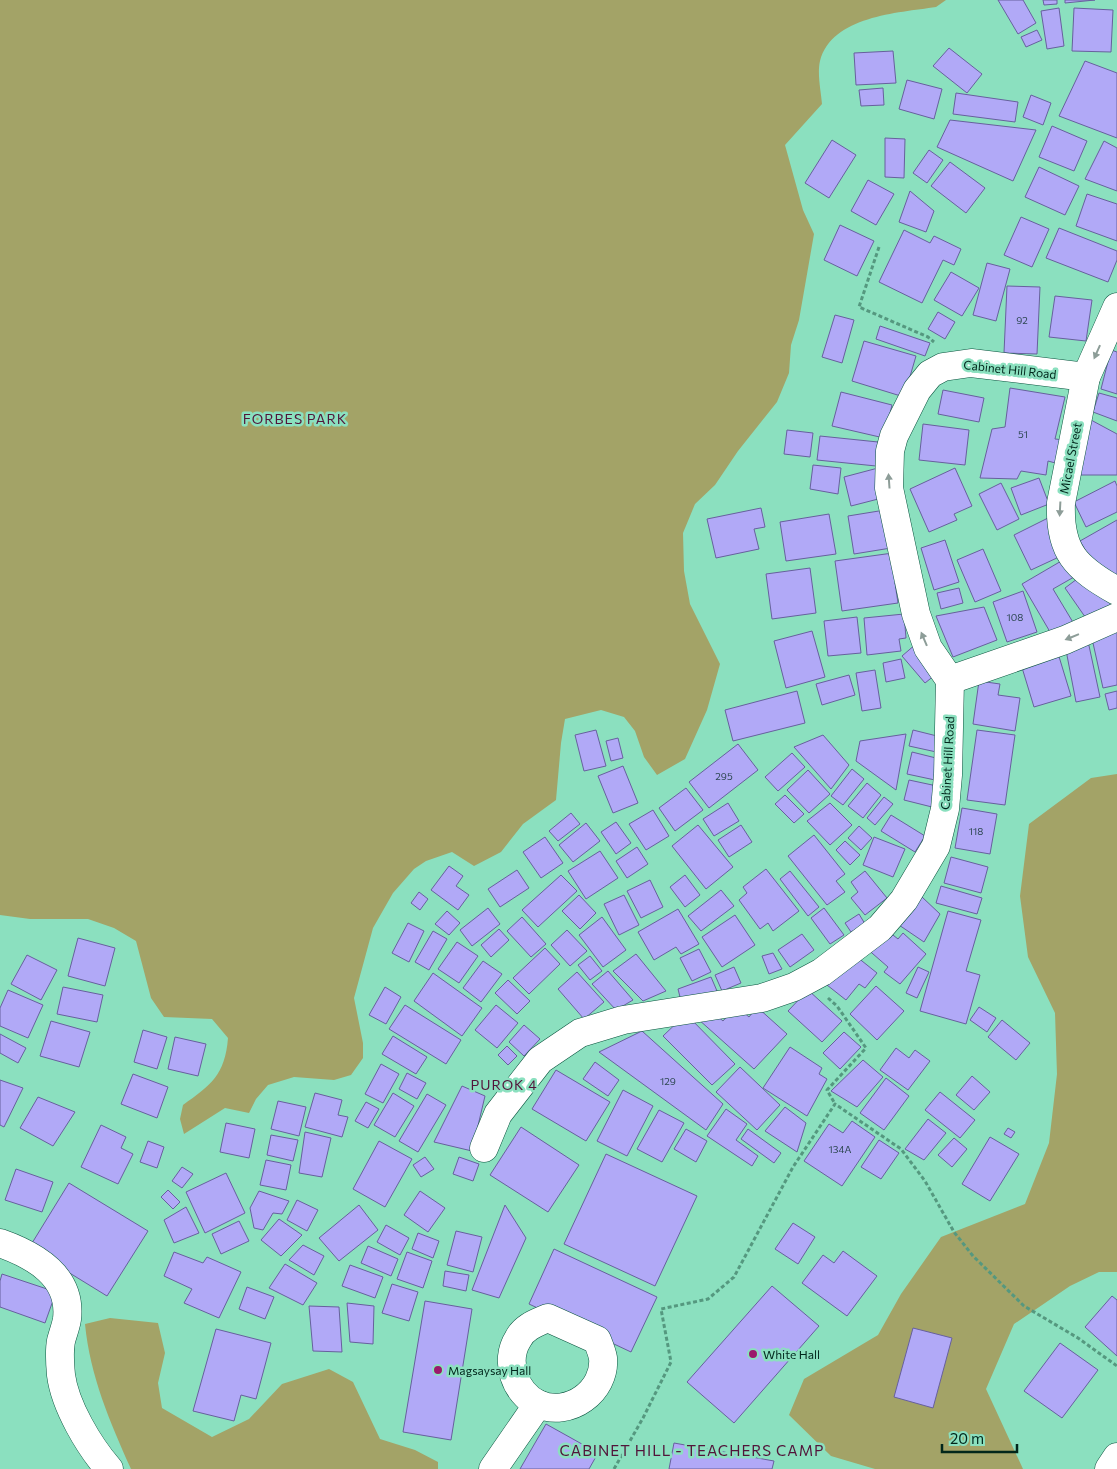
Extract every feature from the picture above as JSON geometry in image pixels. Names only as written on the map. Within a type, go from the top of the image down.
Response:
[{"type":"street","name":"Micael Street","points":[[1117,307],[1086,377],[1060,503],[1060,523],[1064,542],[1071,556],[1097,579],[1117,591]]},
{"type":"street","name":"Cabinet Hill Road","points":[[484,1148],[498,1114],[540,1060],[580,1033],[623,1020],[762,998],[794,988],[813,977],[880,928],[904,900],[936,846],[945,809],[948,775],[950,680],[928,648],[921,632],[892,507],[888,469],[894,436],[917,390],[930,374],[943,367],[971,363],[1086,377]]},
{"type":"street","points":[[950,680],[1064,640],[1117,617]]},
{"type":"street","points":[[0,1243],[37,1260],[53,1272],[60,1284],[66,1300],[67,1318],[61,1342],[61,1376],[87,1439],[109,1469]]},
{"type":"street","points":[[493,1469],[538,1404]]},
{"type":"street","points":[[1109,1469],[1117,1457]]},
{"type":"path","points":[[879,247],[859,307],[928,337],[956,364]]},
{"type":"path","points":[[813,977],[825,994],[837,1006],[866,1048],[827,1090],[835,1104],[900,1149],[925,1181],[954,1232],[966,1248],[1024,1306],[1078,1338],[1117,1366]]},
{"type":"path","points":[[614,1469],[643,1418],[671,1362],[661,1309],[708,1299],[734,1277],[793,1168],[835,1104]]},
{"type":"shaded area","points":[[0,0],[946,0],[936,7],[868,19],[838,34],[827,46],[820,61],[819,77],[822,104],[785,145],[803,210],[814,234],[799,320],[791,345],[789,373],[777,402],[738,451],[715,485],[695,504],[683,533],[684,571],[690,604],[720,664],[707,710],[685,759],[657,775],[644,757],[635,731],[624,717],[601,710],[565,719],[556,800],[523,824],[501,852],[474,866],[452,852],[426,861],[414,869],[393,893],[373,928],[354,998],[363,1043],[363,1058],[351,1075],[334,1080],[294,1077],[268,1085],[256,1099],[249,1113],[225,1108],[184,1134],[180,1119],[183,1105],[215,1078],[224,1061],[228,1038],[212,1019],[164,1017],[151,998],[136,941],[114,928],[88,919],[30,919],[0,915]]},
{"type":"shaded area","points":[[1117,774],[1117,1272],[1099,1272],[1070,1286],[1014,1324],[986,1389],[1023,1469],[875,1469],[831,1456],[789,1415],[804,1379],[878,1335],[901,1294],[941,1237],[1025,1204],[1049,1143],[1057,1074],[1055,1013],[1028,957],[1020,896],[1029,824],[1091,778]]},
{"type":"shaded area","points":[[110,1318],[158,1323],[165,1353],[158,1383],[162,1408],[212,1437],[249,1419],[282,1384],[329,1369],[353,1382],[380,1439],[415,1450],[438,1462],[438,1469],[131,1469],[96,1380],[85,1324]]},
{"type":"building","points":[[998,0],[1023,0],[1036,23],[1018,34]]},
{"type":"building","points":[[1043,0],[1057,0],[1057,4],[1044,5]]},
{"type":"building","points":[[1065,0],[1095,0],[1065,3]]},
{"type":"building","points":[[1059,8],[1064,46],[1047,49],[1041,11]]},
{"type":"building","points":[[1074,8],[1113,10],[1111,52],[1072,51]]},
{"type":"building","points":[[1037,30],[1042,40],[1026,47],[1021,37]]},
{"type":"building","points":[[949,48],[982,74],[967,93],[933,66]]},
{"type":"building","points":[[893,51],[896,83],[856,85],[854,53]]},
{"type":"building","points":[[1085,61],[1117,73],[1117,138],[1059,116]]},
{"type":"building","points":[[907,80],[942,89],[934,119],[899,109]]},
{"type":"building","points":[[883,88],[884,105],[861,106],[859,90]]},
{"type":"building","points":[[956,93],[1018,102],[1015,122],[953,114]]},
{"type":"building","points":[[1031,95],[1051,103],[1043,125],[1023,117]]},
{"type":"building","points":[[950,120],[1036,130],[1013,181],[937,147]]},
{"type":"building","points":[[1052,126],[1087,141],[1074,171],[1039,157]]},
{"type":"building","points":[[885,138],[905,139],[904,178],[885,177]]},
{"type":"building","points":[[832,140],[856,155],[829,198],[805,183]]},
{"type":"building","points":[[1104,141],[1117,148],[1117,191],[1085,179]]},
{"type":"building","points":[[929,150],[943,160],[927,183],[913,173]]},
{"type":"building","points":[[950,162],[985,188],[966,213],[931,186]]},
{"type":"building","points":[[1039,167],[1079,186],[1065,215],[1025,197]]},
{"type":"building","points":[[868,180],[894,194],[876,225],[851,211]]},
{"type":"building","points":[[910,191],[934,211],[926,232],[899,222]]},
{"type":"building","points":[[1087,194],[1117,204],[1117,241],[1076,226]]},
{"type":"building","points":[[1021,217],[1049,229],[1032,267],[1004,255]]},
{"type":"building","points":[[840,225],[874,241],[857,276],[824,260]]},
{"type":"building","points":[[1059,228],[1117,251],[1117,260],[1108,282],[1046,258]]},
{"type":"building","points":[[904,230],[930,243],[934,236],[961,249],[954,265],[943,260],[922,303],[879,282]]},
{"type":"building","points":[[987,263],[1010,269],[996,321],[973,315]]},
{"type":"building","points":[[951,272],[979,288],[962,316],[934,300]]},
{"type":"building","points":[[1007,286],[1040,287],[1037,354],[1004,353]]},
{"type":"building","points":[[1055,296],[1092,300],[1086,341],[1049,337]]},
{"type":"building","points":[[938,312],[955,322],[945,339],[928,329]]},
{"type":"building","points":[[835,315],[854,320],[842,363],[822,357]]},
{"type":"building","points":[[880,326],[930,343],[925,356],[876,339]]},
{"type":"building","points":[[864,341],[916,356],[904,397],[852,381]]},
{"type":"building","points":[[1111,350],[1117,352],[1117,394],[1101,389]]},
{"type":"building","points":[[1010,388],[1065,397],[1055,439],[1066,440],[1059,464],[1048,461],[1046,475],[1021,471],[1017,479],[980,478],[992,429],[1005,427]]},
{"type":"building","points":[[943,390],[984,398],[979,422],[938,414]]},
{"type":"building","points":[[841,392],[892,405],[884,438],[832,426]]},
{"type":"building","points":[[1099,393],[1117,398],[1117,421],[1093,412]]},
{"type":"building","points":[[1091,420],[1117,434],[1117,475],[1077,475]]},
{"type":"building","points":[[923,424],[969,430],[965,465],[919,460]]},
{"type":"building","points":[[787,430],[813,433],[810,457],[784,454]]},
{"type":"building","points":[[820,436],[878,442],[876,466],[817,460]]},
{"type":"building","points":[[813,465],[841,468],[838,494],[810,489]]},
{"type":"building","points":[[878,468],[886,497],[851,506],[844,477]]},
{"type":"building","points":[[955,468],[972,506],[954,514],[957,520],[929,532],[910,489]]},
{"type":"building","points":[[1039,478],[1049,504],[1021,515],[1011,488]]},
{"type":"building","points":[[1115,481],[1117,486],[1117,512],[1086,527],[1074,502]]},
{"type":"building","points":[[1001,483],[1019,519],[997,530],[979,494]]},
{"type":"building","points":[[761,508],[765,527],[754,529],[759,549],[716,558],[707,519]]},
{"type":"building","points":[[885,510],[891,548],[854,554],[848,516]]},
{"type":"building","points":[[829,514],[836,554],[786,561],[780,522]]},
{"type":"building","points":[[1048,518],[1059,557],[1031,570],[1014,535]]},
{"type":"building","points":[[1117,520],[1117,583],[1101,577],[1080,541]]},
{"type":"building","points":[[945,540],[959,582],[934,590],[921,548]]},
{"type":"building","points":[[983,549],[1001,591],[975,602],[957,560]]},
{"type":"building","points":[[900,552],[904,582],[895,583],[898,603],[842,611],[835,561]]},
{"type":"building","points":[[1063,560],[1074,577],[1053,589],[1074,624],[1053,637],[1022,584]]},
{"type":"building","points":[[810,568],[816,613],[772,619],[766,574]]},
{"type":"building","points":[[1081,576],[1117,604],[1090,624],[1065,588]]},
{"type":"building","points":[[959,588],[963,603],[941,609],[937,593]]},
{"type":"building","points":[[1023,591],[1037,632],[1007,642],[993,602]]},
{"type":"building","points":[[984,607],[997,640],[953,657],[936,616]]},
{"type":"building","points":[[904,614],[906,638],[899,639],[901,651],[867,655],[864,618]]},
{"type":"building","points":[[857,617],[861,653],[828,656],[824,621]]},
{"type":"building","points":[[1117,628],[1117,685],[1103,688],[1091,634]]},
{"type":"building","points":[[812,631],[825,677],[786,688],[774,641]]},
{"type":"building","points":[[1088,641],[1100,697],[1076,702],[1065,645]]},
{"type":"building","points":[[916,644],[940,671],[925,683],[902,656]]},
{"type":"building","points":[[1057,650],[1071,696],[1034,707],[1020,661]]},
{"type":"building","points":[[901,659],[905,678],[886,682],[883,663]]},
{"type":"building","points":[[875,670],[881,708],[862,711],[856,673]]},
{"type":"building","points":[[849,675],[855,695],[822,705],[816,684]]},
{"type":"building","points":[[979,681],[1000,684],[998,695],[1020,698],[1015,731],[973,724]]},
{"type":"building","points":[[797,691],[805,723],[733,741],[725,710]]},
{"type":"building","points":[[1117,691],[1117,708],[1109,710],[1105,694]]},
{"type":"building","points":[[596,730],[606,766],[584,771],[575,735]]},
{"type":"building","points":[[913,730],[945,738],[941,753],[909,746]]},
{"type":"building","points":[[977,730],[1015,735],[1005,805],[967,800]]},
{"type":"building","points":[[906,734],[896,790],[856,761],[860,741]]},
{"type":"building","points":[[823,735],[849,765],[831,789],[794,747]]},
{"type":"building","points":[[618,738],[623,758],[611,761],[606,741]]},
{"type":"building","points":[[738,744],[758,770],[709,808],[689,782]]},
{"type":"building","points":[[912,752],[940,759],[935,780],[907,774]]},
{"type":"building","points":[[792,753],[805,767],[778,791],[765,777]]},
{"type":"building","points":[[623,766],[638,803],[613,813],[598,776]]},
{"type":"building","points":[[852,769],[864,779],[843,805],[831,796]]},
{"type":"building","points":[[808,770],[830,794],[809,813],[787,790]]},
{"type":"building","points":[[909,780],[937,786],[932,807],[904,800]]},
{"type":"building","points":[[867,783],[881,795],[863,818],[848,806]]},
{"type":"building","points":[[686,788],[703,810],[675,831],[659,808]]},
{"type":"building","points":[[785,795],[804,814],[794,823],[775,804]]},
{"type":"building","points":[[884,797],[893,804],[875,825],[867,818]]},
{"type":"building","points":[[728,803],[739,821],[714,836],[703,819]]},
{"type":"building","points":[[830,803],[852,825],[830,845],[807,821]]},
{"type":"building","points":[[962,808],[997,814],[990,854],[955,848]]},
{"type":"building","points":[[653,810],[669,836],[646,850],[629,824]]},
{"type":"building","points":[[571,813],[580,824],[558,841],[549,831]]},
{"type":"building","points":[[891,815],[925,836],[915,852],[881,831]]},
{"type":"building","points":[[616,822],[631,843],[616,854],[601,832]]},
{"type":"building","points":[[586,823],[600,841],[573,862],[559,845]]},
{"type":"building","points":[[698,825],[733,867],[706,889],[672,846]]},
{"type":"building","points":[[741,825],[752,842],[729,857],[718,840]]},
{"type":"building","points":[[859,826],[872,838],[861,850],[848,838]]},
{"type":"building","points":[[814,835],[845,874],[836,881],[845,892],[827,905],[788,856]]},
{"type":"building","points":[[545,837],[563,863],[541,878],[523,852]]},
{"type":"building","points":[[874,837],[905,849],[893,877],[863,865]]},
{"type":"building","points":[[845,841],[860,855],[850,865],[836,850]]},
{"type":"building","points":[[637,847],[648,864],[627,878],[616,861]]},
{"type":"building","points":[[600,851],[618,878],[586,899],[568,871]]},
{"type":"building","points":[[951,857],[988,867],[981,893],[944,883]]},
{"type":"building","points":[[449,866],[463,876],[456,886],[469,895],[458,910],[431,890]]},
{"type":"building","points":[[766,869],[799,911],[773,931],[768,923],[760,929],[739,900],[747,893],[743,887]]},
{"type":"building","points":[[517,870],[529,888],[500,907],[488,889]]},
{"type":"building","points":[[790,871],[819,907],[808,916],[780,879]]},
{"type":"building","points":[[865,871],[887,898],[865,915],[851,898],[858,892],[851,882]]},
{"type":"building","points":[[561,875],[577,891],[538,927],[522,910]]},
{"type":"building","points":[[685,875],[700,895],[685,907],[670,887]]},
{"type":"building","points":[[650,880],[663,907],[641,918],[627,891]]},
{"type":"building","points":[[941,886],[982,898],[977,914],[936,903]]},
{"type":"building","points":[[721,890],[734,906],[701,931],[688,916]]},
{"type":"building","points":[[419,892],[428,899],[420,910],[411,903]]},
{"type":"building","points":[[579,895],[596,913],[580,929],[562,911]]},
{"type":"building","points":[[624,895],[639,925],[619,935],[604,904]]},
{"type":"building","points":[[922,897],[940,914],[924,942],[896,923]]},
{"type":"building","points":[[488,908],[500,924],[472,946],[460,930]]},
{"type":"building","points":[[824,908],[844,935],[830,944],[811,918]]},
{"type":"building","points":[[678,909],[699,944],[681,954],[676,947],[654,960],[638,932]]},
{"type":"building","points":[[447,911],[460,923],[449,935],[435,924]]},
{"type":"building","points":[[948,911],[981,920],[966,971],[980,975],[966,1024],[920,1011]]},
{"type":"building","points":[[859,914],[865,924],[851,932],[845,923]]},
{"type":"building","points":[[735,915],[755,945],[722,967],[702,937]]},
{"type":"building","points":[[522,917],[546,944],[531,957],[507,931]]},
{"type":"building","points":[[602,917],[626,950],[603,967],[579,935]]},
{"type":"building","points":[[408,923],[424,931],[409,962],[392,953]]},
{"type":"building","points":[[884,928],[898,939],[903,933],[926,954],[900,984],[884,972],[888,967],[865,947]]},
{"type":"building","points":[[499,929],[509,940],[491,957],[481,945]]},
{"type":"building","points":[[567,930],[587,951],[570,966],[551,945]]},
{"type":"building","points":[[433,931],[447,939],[429,970],[415,962]]},
{"type":"building","points":[[802,934],[814,950],[790,967],[778,950]]},
{"type":"building","points":[[78,938],[115,948],[105,986],[68,976]]},
{"type":"building","points":[[457,942],[478,956],[459,983],[438,969]]},
{"type":"building","points":[[545,948],[560,964],[529,994],[513,978]]},
{"type":"building","points":[[699,949],[711,972],[692,981],[680,958]]},
{"type":"building","points":[[773,953],[782,969],[769,974],[762,956]]},
{"type":"building","points":[[852,953],[877,973],[865,988],[859,984],[846,1000],[827,985]]},
{"type":"building","points":[[636,954],[666,991],[643,1001],[613,971]]},
{"type":"building","points":[[27,955],[57,970],[41,1000],[11,984]]},
{"type":"building","points":[[590,956],[602,971],[590,980],[578,965]]},
{"type":"building","points":[[483,961],[502,974],[481,1002],[463,988]]},
{"type":"building","points":[[734,967],[741,983],[722,991],[715,975]]},
{"type":"building","points":[[918,967],[929,972],[917,998],[906,993]]},
{"type":"building","points":[[608,971],[633,1000],[616,1010],[592,984]]},
{"type":"building","points":[[577,972],[604,1002],[584,1019],[558,989]]},
{"type":"building","points":[[433,973],[482,1008],[462,1036],[414,1001]]},
{"type":"building","points":[[711,977],[717,991],[681,1001],[678,989]]},
{"type":"building","points":[[508,980],[530,1001],[517,1014],[495,993]]},
{"type":"building","points":[[876,986],[904,1011],[877,1040],[850,1014]]},
{"type":"building","points":[[63,987],[103,995],[97,1022],[57,1014]]},
{"type":"building","points":[[385,987],[401,997],[386,1024],[369,1015]]},
{"type":"building","points":[[8,990],[43,1005],[28,1038],[0,1026],[0,1008]]},
{"type":"building","points":[[808,990],[842,1021],[822,1042],[788,1011]]},
{"type":"building","points":[[405,1005],[461,1040],[446,1064],[389,1029]]},
{"type":"building","points":[[496,1005],[518,1023],[497,1048],[475,1030]]},
{"type":"building","points":[[736,1006],[749,1017],[757,1007],[787,1034],[754,1069],[698,1019],[708,1008],[723,1021]]},
{"type":"building","points":[[979,1007],[996,1018],[987,1032],[970,1020]]},
{"type":"building","points":[[686,1014],[735,1064],[712,1085],[663,1036]]},
{"type":"building","points":[[1002,1020],[1030,1043],[1016,1060],[988,1037]]},
{"type":"building","points":[[51,1021],[90,1032],[79,1067],[40,1056]]},
{"type":"building","points":[[524,1025],[540,1039],[524,1056],[509,1042]]},
{"type":"building","points":[[143,1030],[167,1037],[157,1069],[134,1062]]},
{"type":"building","points":[[642,1031],[723,1104],[706,1130],[599,1052]]},
{"type":"building","points":[[844,1032],[861,1047],[840,1069],[823,1053]]},
{"type":"building","points":[[0,1034],[26,1048],[18,1063],[0,1053]]},
{"type":"building","points":[[393,1036],[427,1057],[416,1074],[382,1054]]},
{"type":"building","points":[[175,1037],[206,1044],[198,1076],[168,1069]]},
{"type":"building","points":[[507,1046],[517,1056],[508,1065],[498,1055]]},
{"type":"building","points":[[790,1047],[822,1068],[819,1074],[827,1079],[807,1116],[763,1088]]},
{"type":"building","points":[[896,1048],[909,1058],[915,1050],[930,1061],[908,1090],[880,1070]]},
{"type":"building","points":[[863,1060],[883,1077],[857,1107],[831,1091]]},
{"type":"building","points":[[595,1062],[619,1080],[608,1096],[583,1079]]},
{"type":"building","points":[[381,1064],[399,1074],[383,1103],[365,1094]]},
{"type":"building","points":[[740,1067],[780,1105],[757,1130],[716,1092]]},
{"type":"building","points":[[556,1070],[610,1102],[586,1141],[532,1109]]},
{"type":"building","points":[[407,1073],[426,1083],[417,1099],[399,1089]]},
{"type":"building","points":[[133,1074],[168,1087],[157,1118],[121,1104]]},
{"type":"building","points":[[972,1076],[990,1092],[974,1110],[956,1095]]},
{"type":"building","points":[[886,1078],[909,1096],[884,1130],[860,1113]]},
{"type":"building","points":[[0,1080],[23,1088],[4,1127],[0,1125]]},
{"type":"building","points":[[462,1086],[485,1096],[472,1151],[434,1142]]},
{"type":"building","points":[[623,1090],[653,1106],[627,1156],[597,1141]]},
{"type":"building","points":[[940,1092],[975,1120],[960,1138],[925,1110]]},
{"type":"building","points":[[315,1093],[342,1100],[338,1115],[348,1117],[342,1137],[305,1127]]},
{"type":"building","points":[[393,1093],[414,1106],[395,1137],[374,1125]]},
{"type":"building","points":[[427,1094],[446,1105],[418,1152],[399,1141]]},
{"type":"building","points":[[38,1097],[75,1112],[53,1146],[20,1128]]},
{"type":"building","points":[[278,1101],[306,1107],[299,1136],[271,1129]]},
{"type":"building","points":[[366,1102],[379,1109],[368,1128],[355,1121]]},
{"type":"building","points":[[785,1107],[806,1123],[797,1152],[765,1131]]},
{"type":"building","points":[[726,1109],[747,1124],[736,1140],[758,1156],[752,1166],[707,1136]]},
{"type":"building","points":[[659,1110],[684,1123],[662,1162],[637,1149]]},
{"type":"building","points":[[928,1119],[946,1133],[924,1160],[905,1149]]},
{"type":"building","points":[[852,1121],[875,1137],[842,1186],[804,1161],[829,1124],[843,1133]]},
{"type":"building","points":[[226,1123],[255,1129],[249,1158],[220,1152]]},
{"type":"building","points":[[101,1125],[126,1137],[121,1148],[133,1154],[118,1184],[81,1167]]},
{"type":"building","points":[[521,1127],[579,1165],[548,1212],[490,1175]]},
{"type":"building","points":[[1008,1128],[1015,1132],[1011,1138],[1004,1134]]},
{"type":"building","points":[[686,1129],[707,1141],[696,1162],[674,1149]]},
{"type":"building","points":[[748,1129],[781,1153],[774,1163],[741,1139]]},
{"type":"building","points":[[305,1132],[331,1138],[322,1177],[299,1173]]},
{"type":"building","points":[[271,1135],[298,1140],[293,1161],[267,1155]]},
{"type":"building","points":[[990,1137],[1019,1154],[990,1201],[962,1184]]},
{"type":"building","points":[[954,1138],[967,1149],[952,1167],[938,1155]]},
{"type":"building","points":[[879,1140],[899,1153],[881,1179],[861,1167]]},
{"type":"building","points":[[148,1141],[164,1147],[157,1168],[140,1162]]},
{"type":"building","points":[[379,1141],[412,1159],[385,1207],[353,1189]]},
{"type":"building","points":[[606,1154],[697,1196],[655,1286],[564,1244]]},
{"type":"building","points":[[425,1157],[434,1169],[421,1177],[413,1165]]},
{"type":"building","points":[[459,1157],[479,1164],[473,1181],[453,1174]]},
{"type":"building","points":[[266,1160],[291,1165],[286,1190],[260,1185]]},
{"type":"building","points":[[182,1167],[193,1174],[182,1188],[172,1181]]},
{"type":"building","points":[[16,1169],[53,1182],[42,1212],[5,1200]]},
{"type":"building","points":[[226,1173],[245,1213],[205,1233],[186,1192]]},
{"type":"building","points":[[69,1183],[148,1231],[107,1296],[29,1248]]},
{"type":"building","points":[[168,1190],[180,1202],[173,1209],[161,1197]]},
{"type":"building","points":[[259,1191],[289,1201],[282,1214],[273,1213],[263,1230],[254,1228],[250,1208]]},
{"type":"building","points":[[420,1191],[445,1208],[428,1232],[404,1215]]},
{"type":"building","points":[[297,1200],[318,1210],[307,1231],[287,1220]]},
{"type":"building","points":[[359,1205],[378,1230],[339,1261],[319,1238]]},
{"type":"building","points":[[505,1205],[526,1238],[499,1298],[472,1290]]},
{"type":"building","points":[[186,1207],[199,1233],[174,1243],[164,1220]]},
{"type":"building","points":[[279,1219],[302,1235],[281,1256],[261,1240]]},
{"type":"building","points":[[239,1221],[249,1241],[221,1254],[212,1234]]},
{"type":"building","points":[[793,1223],[815,1237],[798,1264],[775,1249]]},
{"type":"building","points":[[386,1225],[409,1238],[400,1255],[377,1242]]},
{"type":"building","points":[[456,1231],[482,1237],[473,1272],[447,1265]]},
{"type":"building","points":[[418,1233],[439,1241],[433,1258],[412,1249]]},
{"type":"building","points":[[303,1245],[324,1256],[314,1275],[289,1260]]},
{"type":"building","points":[[368,1246],[398,1259],[391,1276],[361,1263]]},
{"type":"building","points":[[554,1249],[657,1297],[631,1352],[529,1304]]},
{"type":"building","points":[[843,1251],[877,1276],[847,1316],[802,1283],[823,1255],[834,1263]]},
{"type":"building","points":[[174,1252],[203,1263],[207,1257],[241,1272],[219,1318],[184,1303],[192,1289],[164,1276]]},
{"type":"building","points":[[407,1252],[432,1261],[423,1288],[397,1279]]},
{"type":"building","points":[[285,1264],[317,1283],[303,1305],[269,1288]]},
{"type":"building","points":[[350,1265],[383,1277],[375,1298],[342,1286]]},
{"type":"building","points":[[445,1271],[469,1275],[466,1291],[443,1286]]},
{"type":"building","points":[[2,1274],[56,1292],[45,1323],[0,1307],[0,1281]]},
{"type":"building","points":[[392,1284],[418,1292],[409,1321],[382,1313]]},
{"type":"building","name":"White Hall","points":[[772,1286],[819,1326],[734,1423],[687,1382]]},
{"type":"building","points":[[247,1287],[274,1297],[265,1319],[239,1309]]},
{"type":"building","points":[[1112,1296],[1117,1300],[1117,1356],[1085,1327]]},
{"type":"building","name":"Magsaysay Hall","points":[[425,1301],[472,1309],[451,1440],[403,1432]]},
{"type":"building","points":[[347,1303],[374,1306],[373,1344],[350,1342]]},
{"type":"building","points":[[309,1306],[339,1307],[342,1352],[313,1351]]},
{"type":"building","points":[[913,1328],[952,1338],[933,1408],[894,1397]]},
{"type":"building","points":[[216,1329],[271,1343],[256,1399],[241,1395],[234,1421],[193,1411]]},
{"type":"building","points":[[1060,1343],[1098,1370],[1062,1418],[1024,1391]]},
{"type":"building","points":[[546,1424],[598,1453],[589,1469],[520,1469]]},
{"type":"building","points":[[674,1443],[774,1461],[772,1469],[669,1469]]},
{"type":"place","name":"White Hall","points":[[753,1354]]},
{"type":"place","name":"Magsaysay Hall","points":[[438,1370]]},
{"type":"district","name":"FORBES PARK","points":[[295,418]]},
{"type":"district","name":"PUROK 4","points":[[504,1084]]},
{"type":"district","name":"CABINET HILL - TEACHERS CAMP","points":[[692,1450]]}]
